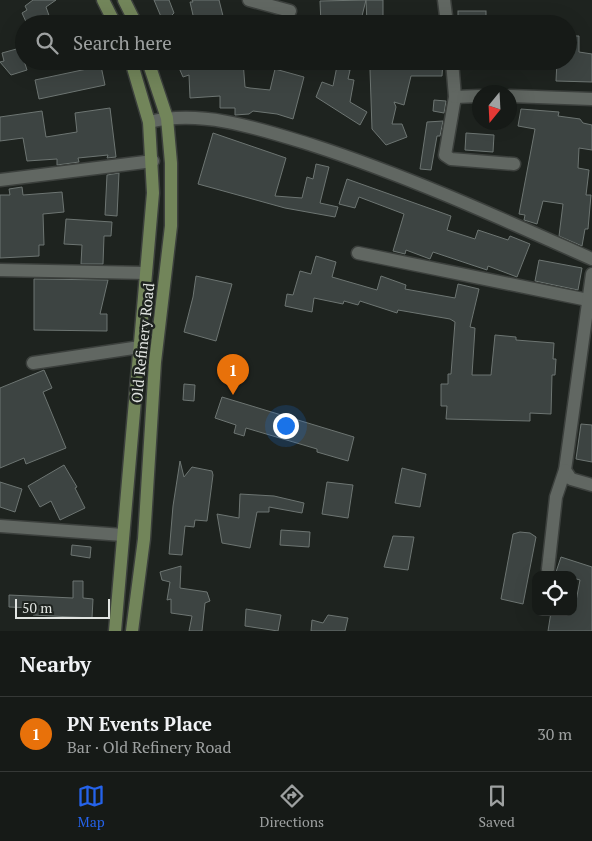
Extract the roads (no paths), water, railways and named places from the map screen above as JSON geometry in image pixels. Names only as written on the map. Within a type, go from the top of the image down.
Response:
[{"type":"main road","points":[[102,0],[110,15]]},
{"type":"main road","points":[[124,0],[132,15]]},
{"type":"main road","name":"Old Refinery Road","points":[[115,631],[153,193],[153,161],[149,122],[133,70]]},
{"type":"main road","name":"Old Refinery Road","points":[[132,631],[144,538],[155,362],[169,253],[171,163],[167,118],[151,70]]},
{"type":"street","points":[[249,0],[290,11]]},
{"type":"street","points":[[444,0],[446,15]]},
{"type":"street","points":[[453,70],[455,97],[445,154],[447,157],[514,164]]},
{"type":"street","points":[[455,97],[472,96]]},
{"type":"street","points":[[517,96],[592,99]]},
{"type":"street","points":[[149,122],[167,118],[220,120],[260,129],[347,156],[441,193],[592,259]]},
{"type":"street","points":[[0,180],[153,161]]},
{"type":"street","points":[[358,253],[588,300]]},
{"type":"street","points":[[0,270],[146,273]]},
{"type":"street","points":[[548,569],[556,497],[565,470],[592,274]]},
{"type":"street","points":[[33,363],[140,347]]},
{"type":"street","points":[[565,470],[571,479],[592,485]]},
{"type":"street","points":[[0,526],[123,535]]},
{"type":"place","name":"PN Events Place","points":[[233,395]]}]
